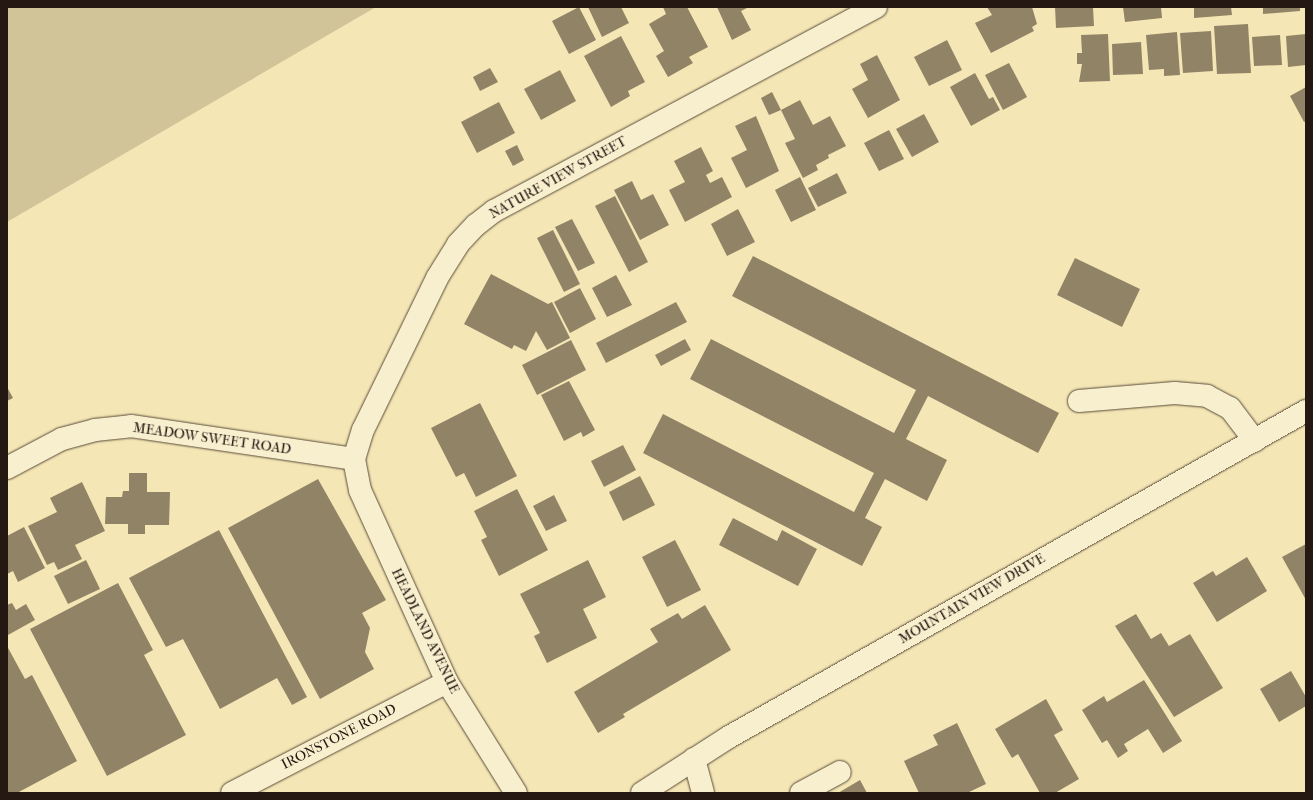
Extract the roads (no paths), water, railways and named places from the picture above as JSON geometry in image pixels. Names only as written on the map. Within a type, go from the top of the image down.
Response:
[{"type":"street","name":"NATURE VIEW STREET","points":[[354,459],[364,430],[437,278],[458,244],[476,225],[501,207],[876,7]]},
{"type":"street","points":[[1079,401],[1175,393],[1207,396],[1230,408],[1255,441]]},
{"type":"street","name":"MOUNTAIN VIEW DRIVE","points":[[642,793],[694,760],[1306,411]]},
{"type":"street","name":"MEADOW SWEET ROAD","points":[[7,468],[62,439],[95,430],[131,426],[354,459]]},
{"type":"street","name":"HEADLAND AVENUE","points":[[354,459],[360,490],[447,682],[516,793]]},
{"type":"street","name":"IRONSTONE ROAD","points":[[232,793],[447,682]]},
{"type":"street","points":[[694,760],[703,793]]},
{"type":"street","points":[[801,793],[840,772]]}]
